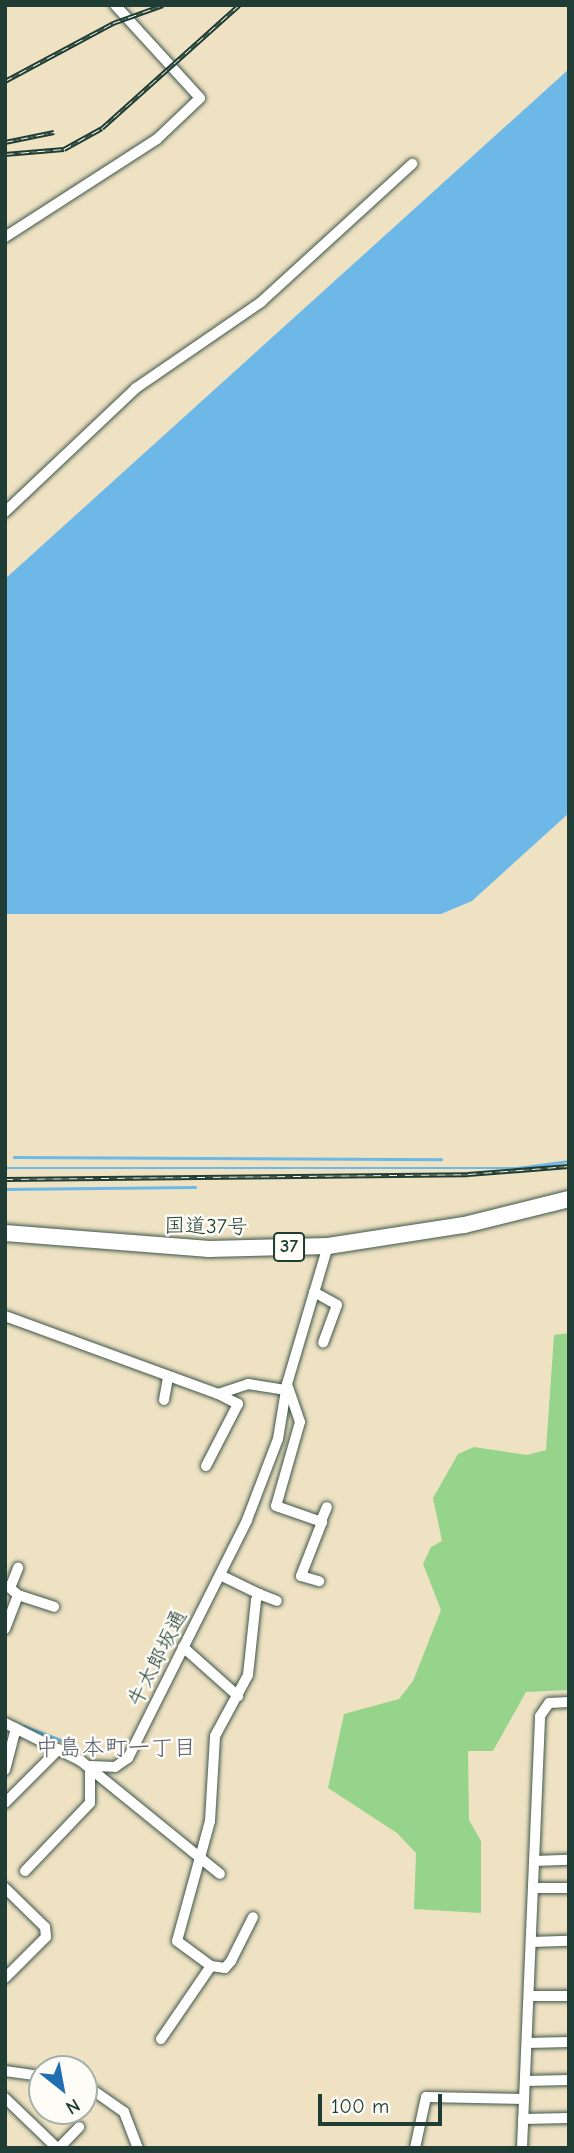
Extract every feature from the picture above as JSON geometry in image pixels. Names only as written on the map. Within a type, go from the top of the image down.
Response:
[{"type":"highway","name":"国道37号","points":[[5,1233],[209,1249],[328,1246],[464,1225],[569,1199]]},
{"type":"street","points":[[5,237],[157,139],[200,97],[115,5]]},
{"type":"street","points":[[5,512],[136,388],[261,302],[412,164]]},
{"type":"street","points":[[274,1518],[300,1422],[287,1387],[328,1246]]},
{"type":"street","points":[[314,1292],[337,1305],[323,1343]]},
{"type":"street","points":[[5,1315],[168,1378],[218,1394],[238,1404],[206,1465]]},
{"type":"street","points":[[164,1400],[168,1378]]},
{"type":"street","points":[[218,1394],[248,1384],[287,1387]]},
{"type":"street","name":"牛太郎坂通","points":[[90,1766],[115,1767],[128,1758],[220,1575],[271,1462],[287,1387]]},
{"type":"street","points":[[276,1506],[321,1521]]},
{"type":"street","points":[[319,1581],[301,1576],[327,1507]]},
{"type":"street","points":[[5,1629],[11,1590],[18,1568]]},
{"type":"street","points":[[220,1575],[277,1601]]},
{"type":"street","points":[[11,1590],[54,1607]]},
{"type":"street","points":[[253,1917],[225,1968],[211,1966],[177,1941],[201,1857],[213,1802],[215,1736],[248,1675],[259,1594]]},
{"type":"street","points":[[184,1647],[238,1696]]},
{"type":"street","points":[[522,2148],[541,1710],[549,1703],[569,1702]]},
{"type":"street","points":[[5,1770],[10,1726],[90,1766],[220,1874]]},
{"type":"street","points":[[5,1803],[58,1749]]},
{"type":"street","points":[[25,1871],[90,1803],[90,1766]]},
{"type":"street","points":[[534,1861],[569,1860]]},
{"type":"street","points":[[5,1888],[45,1927],[46,1937],[5,1978]]},
{"type":"street","points":[[533,1888],[569,1888]]},
{"type":"street","points":[[531,1942],[569,1941]]},
{"type":"street","points":[[160,2039],[211,1966]]},
{"type":"street","points":[[529,1996],[569,1996]]},
{"type":"street","points":[[527,2043],[569,2042]]},
{"type":"street","points":[[5,2071],[28,2074]]},
{"type":"street","points":[[525,2081],[569,2080]]},
{"type":"street","points":[[98,2094],[124,2112],[138,2148]]},
{"type":"street","points":[[415,2148],[426,2097],[524,2099]]},
{"type":"street","points":[[5,2098],[58,2148],[79,2127]]},
{"type":"street","points":[[523,2119],[569,2118]]},
{"type":"green space","points":[[569,1333],[569,1690],[526,1692],[493,1751],[468,1751],[469,1820],[481,1841],[481,1913],[414,1909],[416,1853],[397,1833],[328,1788],[344,1714],[399,1699],[413,1681],[441,1610],[423,1564],[431,1547],[442,1541],[433,1498],[458,1454],[474,1447],[527,1455],[546,1450],[554,1335]]},
{"type":"water","points":[[569,69],[569,813],[472,901],[441,914],[5,914],[5,579]]},
{"type":"waterway","points":[[14,1157],[441,1159]]},
{"type":"waterway","points":[[5,1168],[517,1168],[569,1161]]},
{"type":"waterway","points":[[5,1189],[195,1187]]},
{"type":"waterway","points":[[24,1726],[77,1746]]},
{"type":"railway","points":[[5,81],[113,23],[163,5]]},
{"type":"railway","points":[[5,154],[64,149],[102,128],[239,5]]},
{"type":"railway","points":[[5,142],[54,132]]},
{"type":"railway","points":[[5,1179],[468,1174],[569,1166]]},
{"type":"district","name":"中島本町一丁目","points":[[116,1748]]}]
